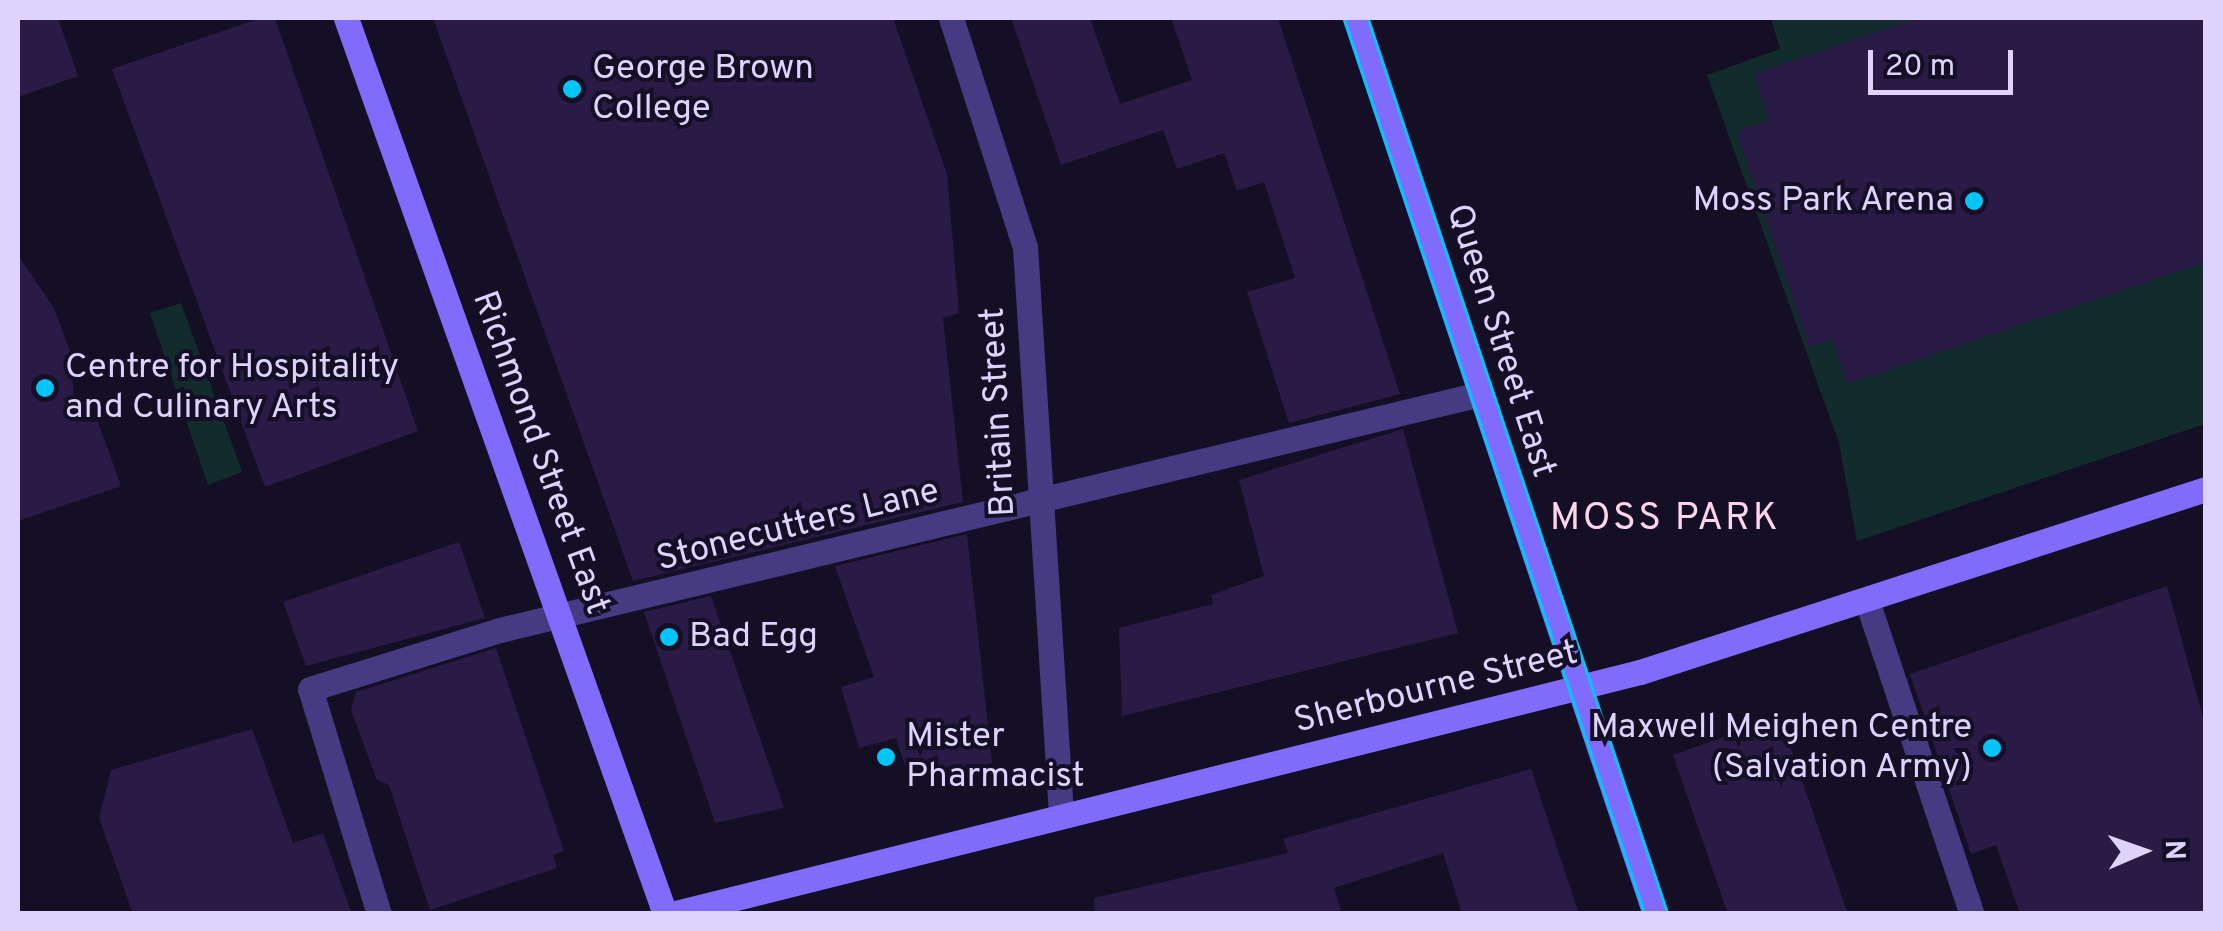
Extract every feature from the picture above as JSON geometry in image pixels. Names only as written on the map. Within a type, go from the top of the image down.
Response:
[{"type":"main road","name":"Richmond Street East","points":[[346,18],[563,618],[665,914]]},
{"type":"main road","name":"Queen Street East","points":[[1355,18],[1655,914]]},
{"type":"main road","name":"Sherbourne Street","points":[[672,914],[1060,814],[1579,688],[1868,604],[2206,489]]},
{"type":"street","name":"Britain Street","points":[[951,18],[1025,247],[1060,814]]},
{"type":"street","name":"Stonecutters Lane","points":[[379,914],[310,689],[563,618],[1480,394]]},
{"type":"street","points":[[1868,604],[1972,914]]},
{"type":"green space","name":"MOSS PARK","points":[[1771,18],[2205,18],[2205,424],[1857,541],[1839,443],[1707,75],[1780,49]]},
{"type":"green space","points":[[181,303],[242,472],[208,485],[150,313]]},
{"type":"building","points":[[18,18],[58,18],[78,76],[18,97]]},
{"type":"building","points":[[260,18],[275,18],[418,431],[265,487],[112,69]]},
{"type":"building","points":[[433,18],[893,18],[947,174],[959,313],[943,318],[963,502],[633,581]]},
{"type":"building","points":[[1011,18],[1090,18],[1120,104],[1192,80],[1171,18],[1278,18],[1400,394],[1289,423],[1247,292],[1295,278],[1264,182],[1237,191],[1224,153],[1177,169],[1163,130],[1061,165]]},
{"type":"building","name":"MOSS PARK","points":[[1918,18],[2206,18],[2206,262],[1847,384],[1832,339],[1809,347],[1737,132],[1769,120],[1754,74]]},
{"type":"building","name":"Centre for Hospitality and Culinary Arts","points":[[18,255],[54,308],[71,354],[75,421],[98,422],[121,486],[18,521]]},
{"type":"building","points":[[1403,429],[1458,633],[1122,716],[1119,628],[1213,604],[1211,595],[1264,576],[1239,480]]},
{"type":"building","points":[[967,534],[992,763],[910,781],[896,738],[859,748],[841,687],[874,677],[835,566]]},
{"type":"building","points":[[459,542],[485,618],[306,666],[283,602]]},
{"type":"building","name":"Maxwell Meighen Centre (Salvation Army)","points":[[2167,586],[2206,728],[2206,914],[2020,914],[1996,845],[1971,854],[1910,674]]},
{"type":"building","points":[[711,596],[784,808],[715,823],[644,612]]},
{"type":"building","points":[[496,648],[564,851],[553,855],[557,868],[430,910],[389,785],[377,780],[351,710],[356,692]]},
{"type":"building","points":[[1780,717],[1848,914],[1728,914],[1673,755]]},
{"type":"building","points":[[252,729],[293,843],[323,833],[352,914],[133,914],[99,818],[111,770]]},
{"type":"building","points":[[1531,769],[1579,914],[1462,914],[1443,853],[1334,888],[1342,914],[1095,914],[1094,898],[1288,853],[1283,839]]},
{"type":"tram line","points":[[1344,18],[1645,914]]},
{"type":"tram line","points":[[1368,18],[1668,914]]},
{"type":"place","name":"George Brown College","points":[[572,89]]},
{"type":"place","name":"Moss Park Arena","points":[[1974,201]]},
{"type":"place","name":"Centre for Hospitality and Culinary Arts","points":[[45,388]]},
{"type":"place","name":"Bad Egg","points":[[669,637]]},
{"type":"place","name":"Maxwell Meighen Centre (Salvation Army)","points":[[1992,748]]},
{"type":"place","name":"Mister Pharmacist","points":[[886,757]]},
{"type":"district","name":"MOSS PARK","points":[[1665,520]]}]
